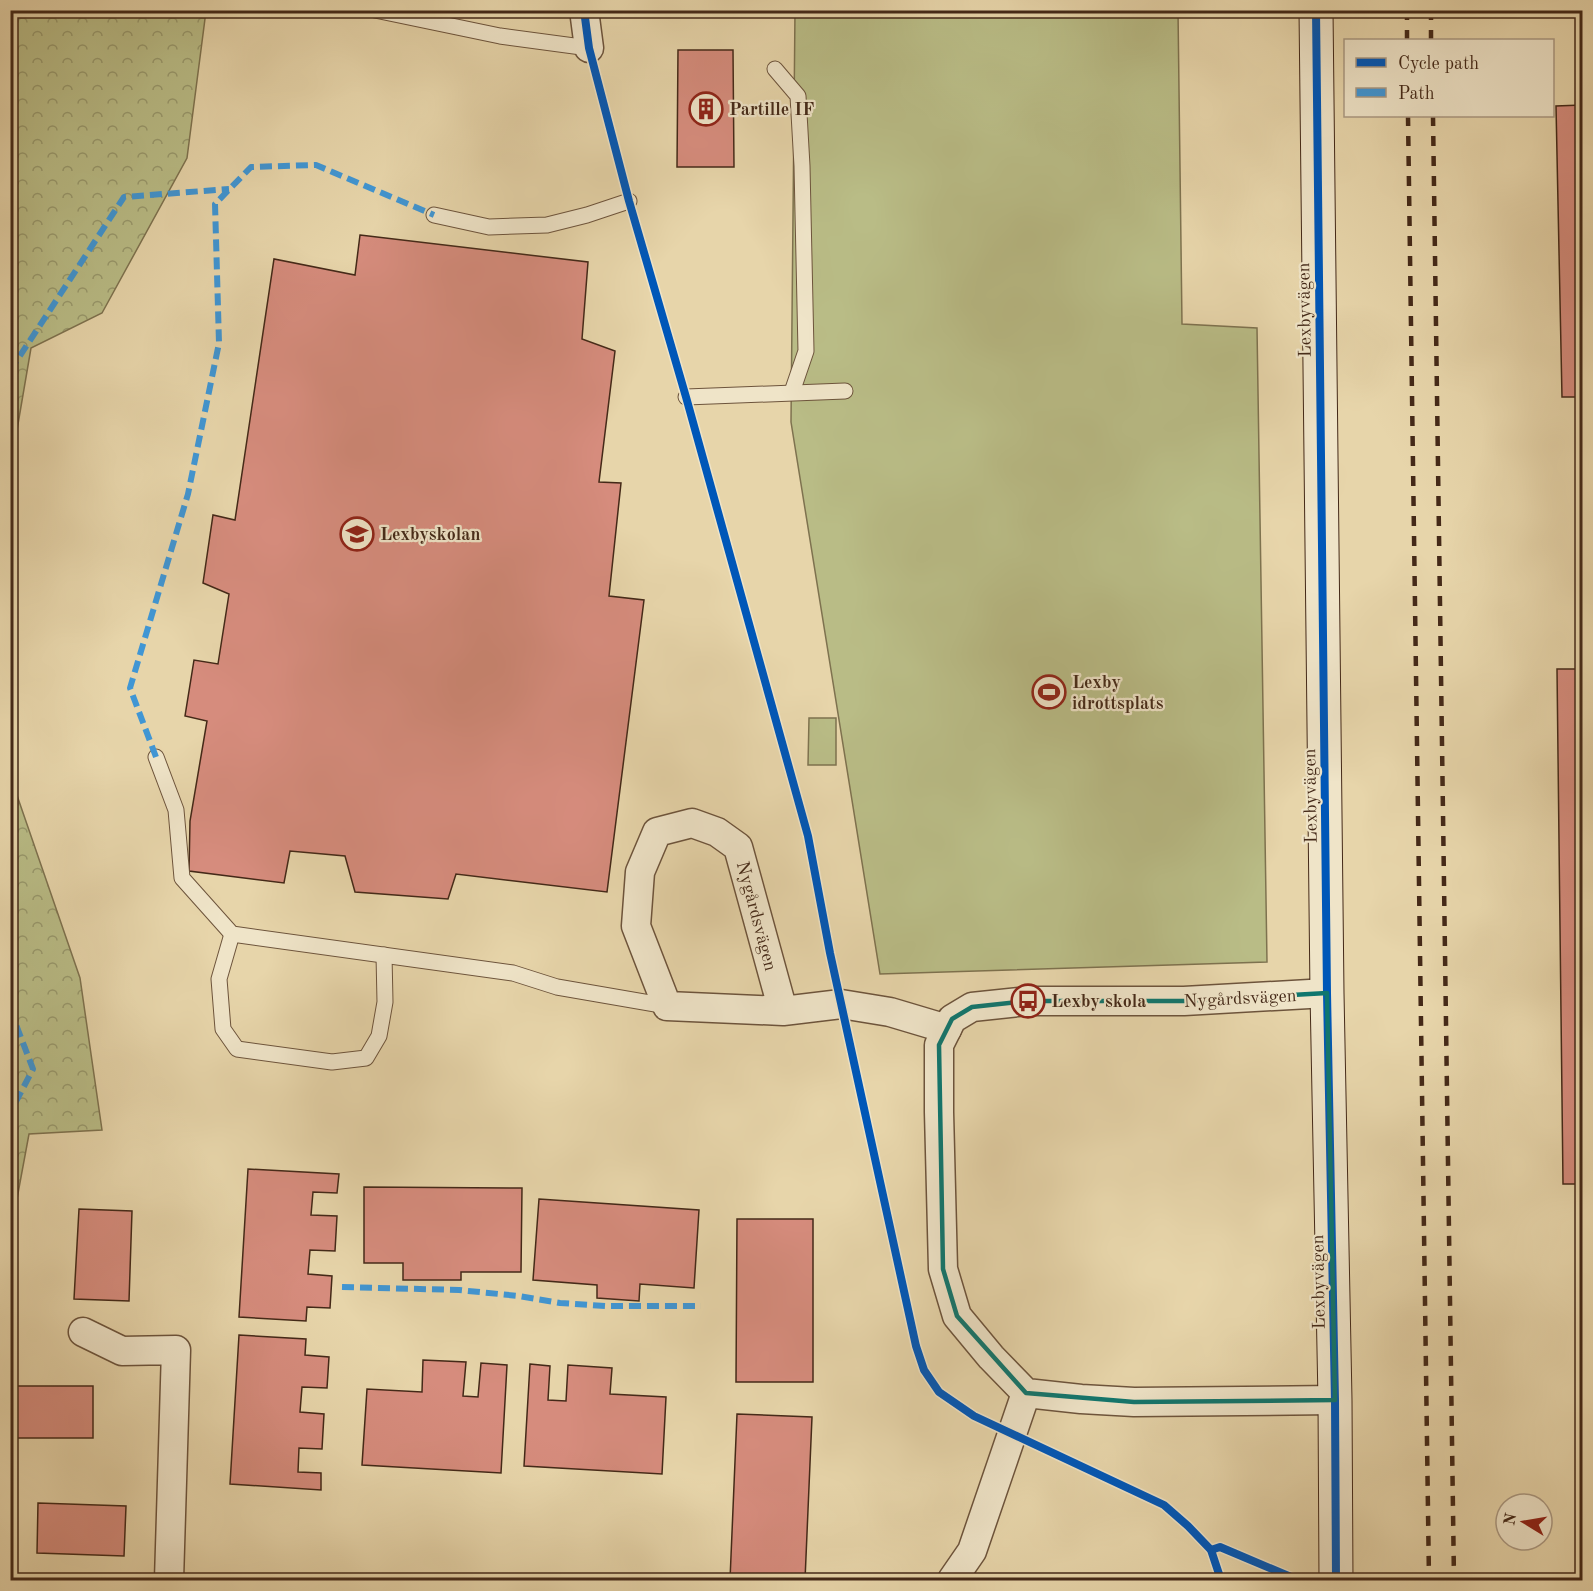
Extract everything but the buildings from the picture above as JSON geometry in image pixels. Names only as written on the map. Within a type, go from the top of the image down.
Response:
[{"type":"street","points":[[585,10],[589,48]]},
{"type":"street","name":"Lexbyvägen","points":[[1316,10],[1336,1581]]},
{"type":"street","name":"Nygårdsvägen","points":[[667,1006],[636,926],[640,872],[657,832],[692,823],[717,832],[738,846],[783,1011]]},
{"type":"street","name":"Nygårdsvägen","points":[[947,1029],[952,1020],[972,1007],[1002,1003],[1184,1001],[1327,993]]},
{"type":"street","points":[[667,1006],[783,1011],[841,1004],[890,1012],[947,1029],[939,1045],[943,1269],[957,1316],[990,1357],[1026,1393],[1134,1402],[1335,1400]]},
{"type":"street","points":[[83,1332],[122,1351],[176,1350],[169,1581]]},
{"type":"street","points":[[952,1581],[972,1551],[1026,1393]]},
{"type":"lane","points":[[375,10],[500,36],[589,48]]},
{"type":"lane","points":[[775,69],[798,96],[802,166],[806,351],[792,392]]},
{"type":"lane","points":[[434,215],[489,227],[547,225],[629,201]]},
{"type":"lane","points":[[686,397],[845,391]]},
{"type":"lane","points":[[156,756],[176,810],[182,878],[232,934],[513,973],[557,987],[667,1006]]},
{"type":"lane","points":[[232,934],[219,979],[224,1029],[237,1048],[279,1055],[332,1062],[366,1058],[379,1036],[385,1002],[384,955]]},
{"type":"highlighted area","points":[[1327,993],[1335,1400],[1134,1402],[1026,1393],[957,1316],[943,1269],[939,1045],[952,1019],[972,1007],[1028,1001],[1184,1001]]},
{"type":"green space","points":[[11,10],[206,11],[187,158],[102,313],[31,348],[11,465]]},
{"type":"green space","name":"Lexby idrottsplats","points":[[795,11],[1178,11],[1182,324],[1257,328],[1267,962],[880,974],[791,422]]},
{"type":"green space","points":[[809,718],[836,718],[836,765],[808,765]]},
{"type":"green space","points":[[11,778],[80,978],[102,1130],[29,1134],[11,1231]]},
{"type":"railway","points":[[1407,10],[1407,39]]},
{"type":"railway","points":[[1431,10],[1431,39]]},
{"type":"railway","points":[[1408,117],[1429,1580]]},
{"type":"railway","points":[[1433,117],[1454,1580]]},
{"type":"marked path","points":[[156,757],[130,688],[188,494],[219,343],[215,204],[251,167],[316,165],[434,215]]},
{"type":"marked path","points":[[10,371],[124,197],[229,189]]},
{"type":"marked path","points":[[10,1009],[33,1069],[10,1113]]},
{"type":"marked path","points":[[342,1287],[459,1290],[560,1303],[606,1306],[701,1306]]},
{"type":"cycle path","points":[[584,10],[589,48],[629,201],[808,836],[830,953],[916,1346],[924,1370],[939,1392],[974,1416],[1164,1505],[1211,1550],[1221,1580]]},
{"type":"cycle path","points":[[1316,10],[1336,1580]]},
{"type":"cycle path","points":[[1211,1550],[1220,1547],[1298,1580]]},
{"type":"place","name":"Partille IF","points":[[706,109]]},
{"type":"place","name":"Lexbyskolan","points":[[357,534]]},
{"type":"place","name":"Lexby idrottsplats","points":[[1049,692]]},
{"type":"place","name":"Lexby skola","points":[[1028,1001]]}]
